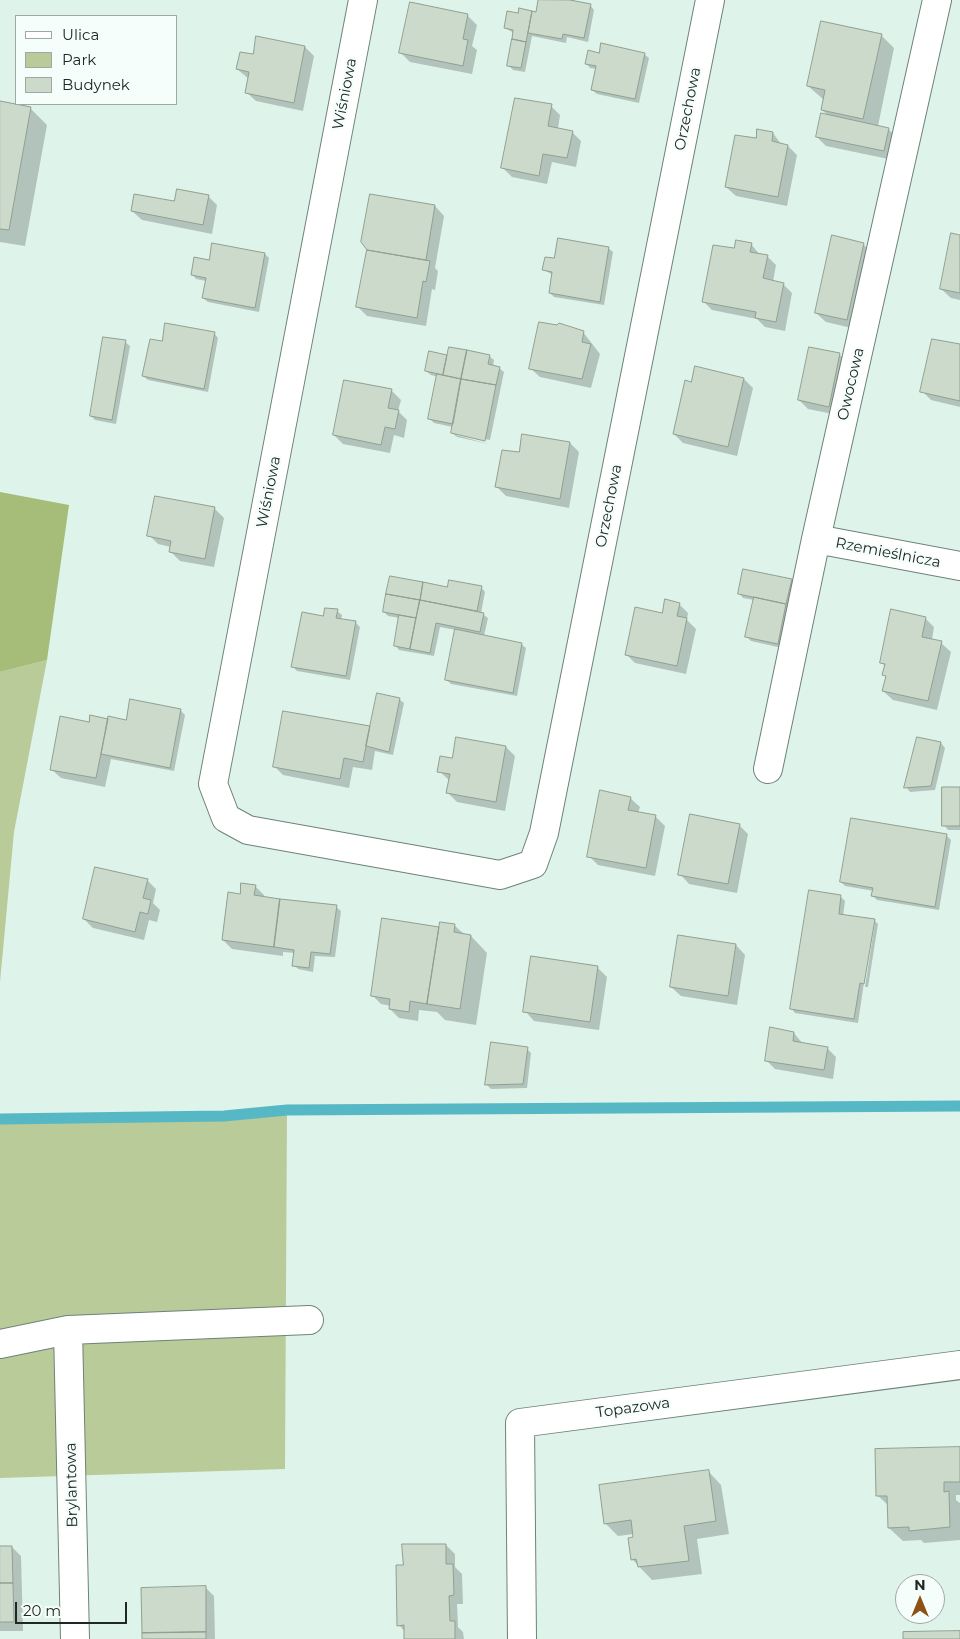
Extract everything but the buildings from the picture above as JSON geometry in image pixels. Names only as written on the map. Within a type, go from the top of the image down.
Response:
[{"type":"street","name":"Wiśniowa","points":[[362,0],[213,784],[226,818],[248,830],[387,855]]},
{"type":"street","name":"Orzechowa","points":[[387,855],[500,875],[533,864],[544,833],[710,0]]},
{"type":"street","name":"Owocowa","points":[[768,769],[816,539],[937,0]]},
{"type":"street","name":"Rzemieślnicza","points":[[816,539],[960,566]]},
{"type":"street","points":[[0,1344],[68,1330],[309,1320]]},
{"type":"street","name":"Brylantowa","points":[[68,1330],[76,1639]]},
{"type":"street","name":"Topazowa","points":[[522,1639],[520,1423],[960,1365]]},
{"type":"green space","points":[[0,492],[69,505],[47,660],[0,672]]},
{"type":"green space","points":[[47,660],[14,832],[0,982],[0,672]]},
{"type":"green space","points":[[287,1110],[285,1469],[0,1478],[0,1119],[224,1116]]},
{"type":"waterway","points":[[0,1119],[224,1116],[287,1110],[960,1106]]}]
